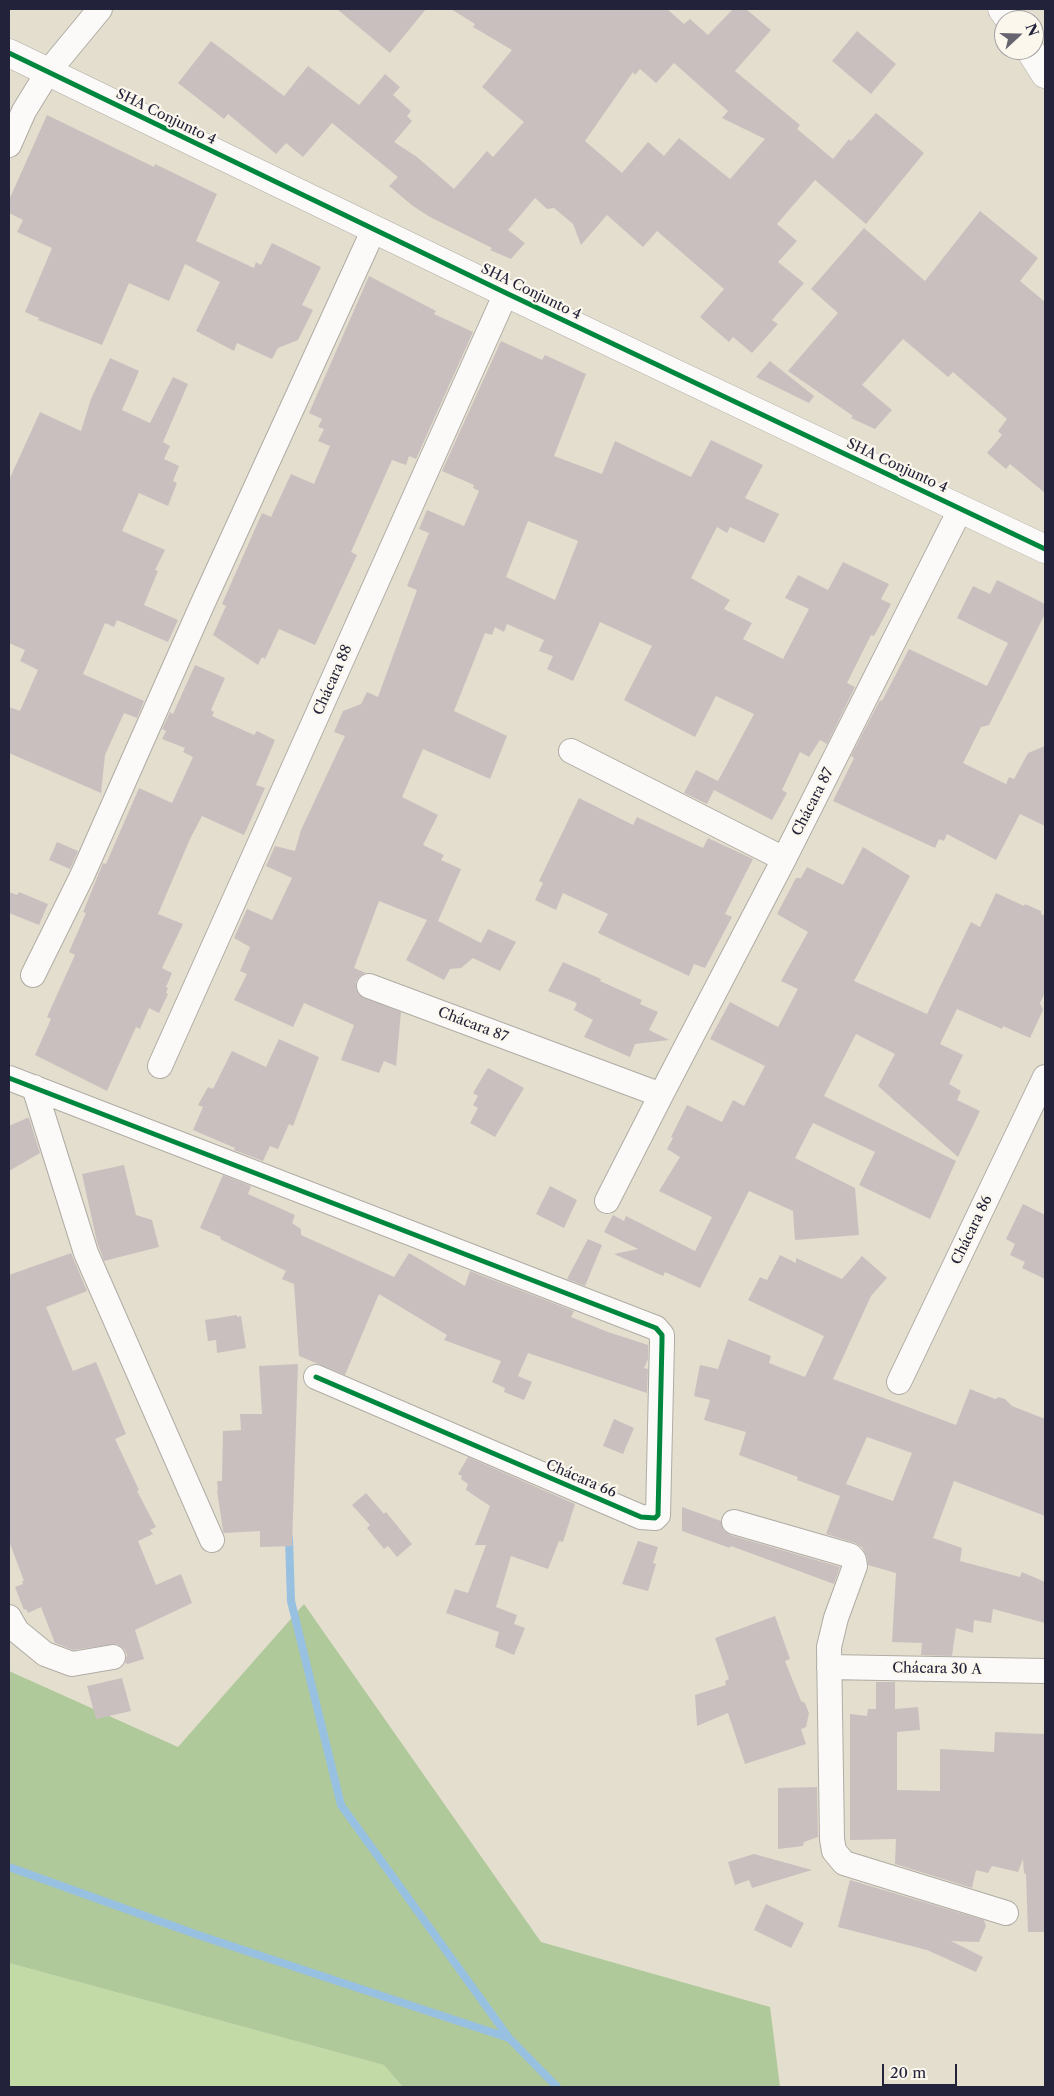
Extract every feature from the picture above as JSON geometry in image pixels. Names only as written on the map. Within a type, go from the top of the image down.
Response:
[{"type":"street","points":[[9,145],[24,111],[48,72],[100,9]]},
{"type":"street","name":"SHA Conjunto 4","points":[[9,53],[506,293],[1045,548]]},
{"type":"street","points":[[1036,60],[1045,74]]},
{"type":"street","points":[[33,975],[82,876],[202,604],[374,229]]},
{"type":"street","name":"Chácara 88","points":[[160,1066],[506,293]]},
{"type":"street","name":"Chácara 87","points":[[607,1201],[784,859],[961,508]]},
{"type":"street","points":[[571,751],[784,859]]},
{"type":"street","name":"Chácara 87","points":[[369,986],[661,1095]]},
{"type":"street","name":"Chácara 86","points":[[899,1382],[1045,1077]]},
{"type":"street","points":[[9,1078],[34,1087],[86,1253],[212,1540]]},
{"type":"street","name":"Chácara 66","points":[[34,1087],[650,1326],[660,1332],[662,1341],[658,1514],[655,1518],[641,1517],[316,1377]]},
{"type":"street","points":[[734,1522],[851,1556],[856,1566],[836,1618],[829,1647],[832,1839],[834,1851],[844,1863],[1006,1913]]},
{"type":"street","points":[[9,1618],[17,1631],[45,1654],[72,1664],[113,1657]]},
{"type":"street","name":"Chácara 30 A","points":[[829,1667],[1045,1671]]},
{"type":"green space","points":[[304,1604],[541,1942],[770,2007],[780,2087],[403,2087],[384,2065],[9,1963],[9,1671],[178,1747]]},
{"type":"green space","points":[[9,1963],[384,2065],[403,2087],[9,2087]]},
{"type":"building","points":[[337,9],[426,9],[390,53]]},
{"type":"building","points":[[451,9],[667,9],[684,24],[690,19],[708,35],[733,9],[746,9],[771,30],[735,71],[800,125],[797,129],[833,159],[849,139],[851,141],[876,113],[924,153],[866,224],[815,180],[777,224],[797,241],[778,262],[804,283],[772,320],[778,324],[752,353],[733,337],[729,342],[700,317],[724,289],[657,231],[643,247],[607,215],[581,245],[573,224],[554,208],[547,209],[535,198],[508,230],[525,243],[511,259],[490,250],[492,248],[430,217],[413,206],[389,186],[398,177],[332,123],[303,157],[286,143],[276,154],[228,114],[224,119],[178,83],[211,41],[284,96],[308,66],[359,105],[385,74],[400,87],[393,95],[411,111],[407,116],[412,121],[394,142],[417,157],[454,189],[487,151],[493,157],[524,122],[482,87],[512,50],[473,27],[475,24]],"holes":[[[674,63],[728,111],[722,118],[765,139],[730,179],[679,138],[664,156],[648,142],[622,173],[585,141],[633,72],[635,75],[640,69],[656,83]]]},
{"type":"building","points":[[857,31],[896,64],[871,94],[832,61]]},
{"type":"building","points":[[47,115],[154,167],[155,164],[217,194],[196,241],[254,268],[256,262],[261,265],[272,243],[321,267],[302,305],[313,310],[298,340],[278,348],[272,359],[237,343],[234,351],[196,331],[220,282],[185,264],[169,301],[129,283],[102,345],[38,320],[39,318],[25,312],[52,248],[17,232],[23,220],[9,213],[9,200]]},
{"type":"building","points":[[980,211],[1038,258],[1020,281],[1045,302],[1045,493],[1010,464],[1006,469],[987,453],[1002,435],[998,431],[1007,419],[953,372],[948,377],[903,339],[862,385],[892,410],[875,429],[851,418],[853,416],[788,371],[838,313],[811,289],[864,228],[925,281]]},
{"type":"building","points":[[369,276],[436,311],[434,314],[473,332],[416,459],[409,456],[406,465],[392,460],[351,552],[357,555],[315,645],[279,629],[265,659],[262,657],[258,665],[213,635],[226,606],[222,604],[262,513],[271,517],[291,474],[314,484],[330,446],[318,441],[324,429],[318,427],[322,419],[309,413]]},
{"type":"building","points":[[501,341],[542,360],[545,355],[586,374],[554,456],[602,474],[615,441],[691,477],[711,440],[763,465],[745,498],[779,514],[764,543],[730,527],[727,533],[717,527],[691,578],[730,600],[724,609],[752,623],[743,639],[783,659],[809,609],[785,598],[798,575],[828,590],[843,562],[889,584],[881,599],[891,604],[874,636],[871,635],[847,683],[855,687],[827,744],[820,740],[809,757],[800,752],[782,790],[787,793],[772,820],[714,790],[707,804],[684,793],[696,770],[718,781],[754,714],[716,696],[695,737],[624,700],[652,646],[600,622],[573,681],[547,669],[553,656],[539,651],[544,640],[507,624],[504,632],[495,627],[492,635],[485,633],[454,711],[507,736],[490,779],[423,749],[402,797],[438,815],[423,845],[444,855],[441,860],[461,869],[438,921],[481,943],[488,929],[516,942],[500,971],[473,958],[461,968],[450,969],[444,980],[406,960],[427,920],[379,901],[354,968],[366,973],[360,976],[356,982],[356,989],[359,995],[401,1012],[396,1066],[384,1061],[379,1073],[341,1060],[354,1025],[304,1003],[293,1027],[234,1000],[247,974],[240,971],[250,947],[234,938],[247,909],[272,920],[292,878],[266,866],[275,846],[295,851],[301,830],[345,736],[334,732],[343,711],[361,704],[367,692],[378,697],[417,590],[407,586],[429,533],[419,529],[427,510],[464,526],[479,491],[473,488],[474,485],[442,471]],"holes":[[[528,521],[578,541],[555,600],[506,577]]]},
{"type":"building","points":[[110,358],[139,371],[122,410],[150,423],[173,377],[188,384],[163,442],[170,446],[164,459],[179,466],[173,481],[177,483],[168,506],[139,493],[122,531],[165,550],[155,570],[158,571],[144,605],[178,620],[168,642],[117,620],[114,627],[105,623],[83,674],[144,701],[137,718],[124,713],[105,755],[101,793],[9,753],[9,707],[20,711],[38,670],[20,661],[25,650],[9,643],[9,480],[40,412],[81,431],[91,399]]},
{"type":"building","points":[[770,361],[814,396],[809,403],[756,377]]},
{"type":"building","points":[[997,580],[1045,604],[1045,614],[989,725],[981,727],[963,763],[1006,784],[1009,777],[1014,779],[1028,753],[1045,746],[1045,826],[1020,814],[996,860],[947,834],[944,841],[939,839],[935,848],[833,801],[854,758],[851,756],[909,649],[987,686],[1008,643],[957,618],[973,586],[990,594]]},
{"type":"building","points":[[195,665],[225,678],[211,710],[214,712],[212,716],[254,735],[257,731],[275,740],[256,785],[265,788],[244,835],[202,816],[190,839],[158,914],[183,924],[162,968],[172,973],[166,987],[168,988],[166,993],[168,994],[159,1013],[149,1008],[140,1029],[136,1027],[107,1091],[35,1055],[51,1019],[47,1017],[75,955],[69,952],[86,913],[83,912],[103,863],[106,864],[139,788],[172,803],[193,757],[183,752],[185,748],[162,739],[166,731],[162,729],[170,712],[173,714]]},
{"type":"building","points":[[579,798],[633,825],[637,817],[703,848],[708,838],[753,859],[725,914],[732,917],[705,968],[694,964],[689,976],[598,933],[608,914],[563,893],[556,910],[535,900],[543,883],[539,881]]},
{"type":"building","points":[[57,842],[78,851],[70,869],[49,860]]},
{"type":"building","points":[[863,847],[910,876],[854,981],[927,1014],[971,922],[980,927],[996,893],[1024,906],[1025,904],[1041,911],[1041,914],[1045,916],[1045,992],[1040,1003],[1043,1010],[1030,1038],[1003,1026],[1002,1029],[957,1009],[940,1044],[963,1055],[949,1084],[961,1091],[957,1100],[980,1111],[958,1157],[878,1086],[895,1054],[856,1034],[824,1096],[956,1161],[930,1219],[859,1185],[875,1152],[813,1123],[795,1158],[855,1188],[859,1235],[795,1240],[793,1211],[749,1191],[700,1288],[665,1272],[663,1276],[614,1254],[638,1249],[604,1232],[613,1215],[624,1221],[626,1216],[695,1251],[712,1217],[659,1191],[680,1157],[667,1149],[673,1138],[671,1137],[687,1105],[722,1122],[733,1100],[744,1106],[765,1066],[710,1039],[730,1002],[778,1027],[798,989],[781,981],[808,932],[777,914],[796,878],[801,878],[807,867],[843,885]]},
{"type":"building","points":[[9,892],[17,895],[19,892],[48,904],[39,925],[9,913]]},
{"type":"building","points":[[563,962],[642,1000],[640,1004],[658,1012],[649,1030],[669,1040],[635,1044],[630,1057],[584,1037],[593,1020],[574,1010],[577,1003],[548,991]]},
{"type":"building","points":[[279,1039],[319,1057],[293,1126],[289,1124],[278,1149],[270,1146],[263,1161],[234,1150],[235,1148],[193,1130],[203,1107],[198,1105],[208,1087],[213,1089],[232,1051],[266,1067]]},
{"type":"building","points":[[488,1068],[524,1088],[495,1137],[470,1123],[478,1108],[473,1105],[478,1096],[473,1093]]},
{"type":"building","points":[[29,1118],[40,1153],[9,1171],[9,1126]]},
{"type":"building","points":[[124,1165],[136,1215],[152,1220],[159,1247],[104,1261],[97,1242],[82,1174]]},
{"type":"building","points":[[223,1175],[251,1186],[248,1194],[295,1215],[292,1223],[301,1229],[301,1235],[394,1277],[409,1253],[465,1286],[470,1271],[574,1311],[571,1317],[648,1345],[648,1359],[644,1368],[648,1369],[647,1393],[528,1353],[518,1376],[532,1382],[524,1400],[504,1392],[505,1388],[492,1382],[501,1361],[444,1340],[447,1335],[379,1294],[345,1375],[299,1356],[294,1284],[282,1279],[286,1271],[200,1228]]},
{"type":"building","points":[[550,1186],[577,1200],[564,1228],[536,1214]]},
{"type":"building","points":[[1023,1204],[1045,1215],[1045,1279],[1022,1268],[1025,1262],[1010,1255],[1015,1244],[1006,1239]]},
{"type":"building","points":[[588,1239],[602,1245],[585,1286],[567,1279]]},
{"type":"building","points":[[71,1253],[87,1291],[46,1307],[73,1371],[96,1362],[126,1434],[115,1439],[139,1490],[137,1491],[156,1527],[150,1530],[153,1534],[138,1541],[156,1585],[181,1574],[192,1603],[135,1630],[144,1659],[128,1664],[125,1663],[127,1655],[124,1649],[117,1644],[73,1650],[55,1643],[41,1607],[28,1613],[26,1609],[24,1610],[15,1587],[23,1584],[22,1581],[24,1581],[9,1541],[9,1275]]},
{"type":"building","points":[[780,1255],[796,1263],[796,1258],[842,1279],[862,1256],[887,1278],[871,1296],[833,1379],[956,1425],[970,1389],[995,1399],[999,1397],[1005,1399],[1012,1406],[1045,1419],[1045,1516],[954,1481],[933,1538],[962,1548],[960,1561],[1020,1577],[1022,1572],[1045,1582],[1045,1623],[993,1609],[991,1623],[974,1620],[973,1633],[956,1628],[952,1656],[921,1655],[922,1643],[892,1642],[896,1573],[868,1565],[867,1557],[862,1547],[826,1534],[840,1496],[797,1480],[798,1477],[739,1455],[746,1432],[704,1420],[710,1400],[694,1396],[700,1365],[718,1369],[728,1339],[771,1356],[769,1363],[805,1377],[824,1336],[748,1300],[760,1277],[767,1280]],"holes":[[[867,1437],[912,1453],[893,1501],[846,1484]]]},
{"type":"building","points":[[237,1315],[237,1317],[241,1316],[246,1348],[217,1353],[216,1340],[208,1341],[205,1320]]},
{"type":"building","points":[[298,1364],[292,1546],[260,1547],[260,1531],[224,1533],[223,1531],[217,1481],[222,1481],[223,1431],[241,1430],[240,1414],[262,1414],[259,1366]]},
{"type":"building","points":[[614,1419],[634,1428],[623,1454],[603,1446]]},
{"type":"building","points":[[468,1457],[575,1504],[563,1542],[559,1541],[548,1569],[511,1556],[496,1607],[517,1615],[514,1624],[525,1628],[514,1655],[495,1647],[499,1632],[446,1613],[455,1589],[468,1593],[486,1545],[475,1545],[490,1506],[466,1490],[468,1484],[458,1474]]},
{"type":"building","points":[[366,1493],[384,1514],[386,1512],[412,1544],[397,1557],[388,1546],[384,1549],[367,1528],[370,1525],[352,1505]]},
{"type":"building","points":[[682,1507],[721,1521],[724,1531],[730,1535],[840,1567],[834,1584],[731,1546],[730,1548],[682,1531]]},
{"type":"building","points":[[638,1541],[658,1547],[653,1563],[656,1564],[648,1591],[622,1584]]},
{"type":"building","points":[[775,1616],[790,1659],[785,1661],[801,1701],[805,1703],[809,1713],[806,1727],[801,1729],[806,1744],[745,1764],[728,1713],[697,1726],[695,1695],[726,1685],[725,1681],[729,1679],[715,1638]]},
{"type":"building","points":[[122,1678],[131,1711],[96,1719],[87,1686]]},
{"type":"building","points":[[876,1682],[895,1682],[895,1709],[918,1707],[920,1730],[897,1732],[897,1790],[940,1791],[940,1749],[994,1752],[995,1732],[1045,1734],[1045,1932],[1028,1932],[1026,1874],[1024,1873],[1023,1859],[1018,1872],[992,1866],[988,1873],[976,1870],[972,1888],[895,1864],[896,1839],[850,1840],[850,1714],[867,1716],[868,1709],[876,1709]]},
{"type":"building","points":[[817,1787],[818,1837],[804,1842],[803,1846],[778,1849],[778,1788]]},
{"type":"building","points":[[754,1854],[812,1870],[752,1888],[749,1880],[735,1885],[728,1862]]},
{"type":"building","points":[[850,1880],[984,1920],[986,1926],[979,1942],[951,1941],[983,1957],[976,1972],[927,1950],[838,1927]]},
{"type":"building","points":[[766,1904],[804,1923],[791,1948],[754,1930]]},
{"type":"waterway","points":[[289,1538],[291,1601],[341,1805],[509,2038]]},
{"type":"waterway","points":[[9,1867],[198,1935],[509,2038],[557,2087]]},
{"type":"cycle path","points":[[9,53],[506,293],[1045,549]]},
{"type":"cycle path","points":[[9,1078],[656,1328],[662,1335],[658,1515],[655,1518],[641,1517],[316,1377]]}]
